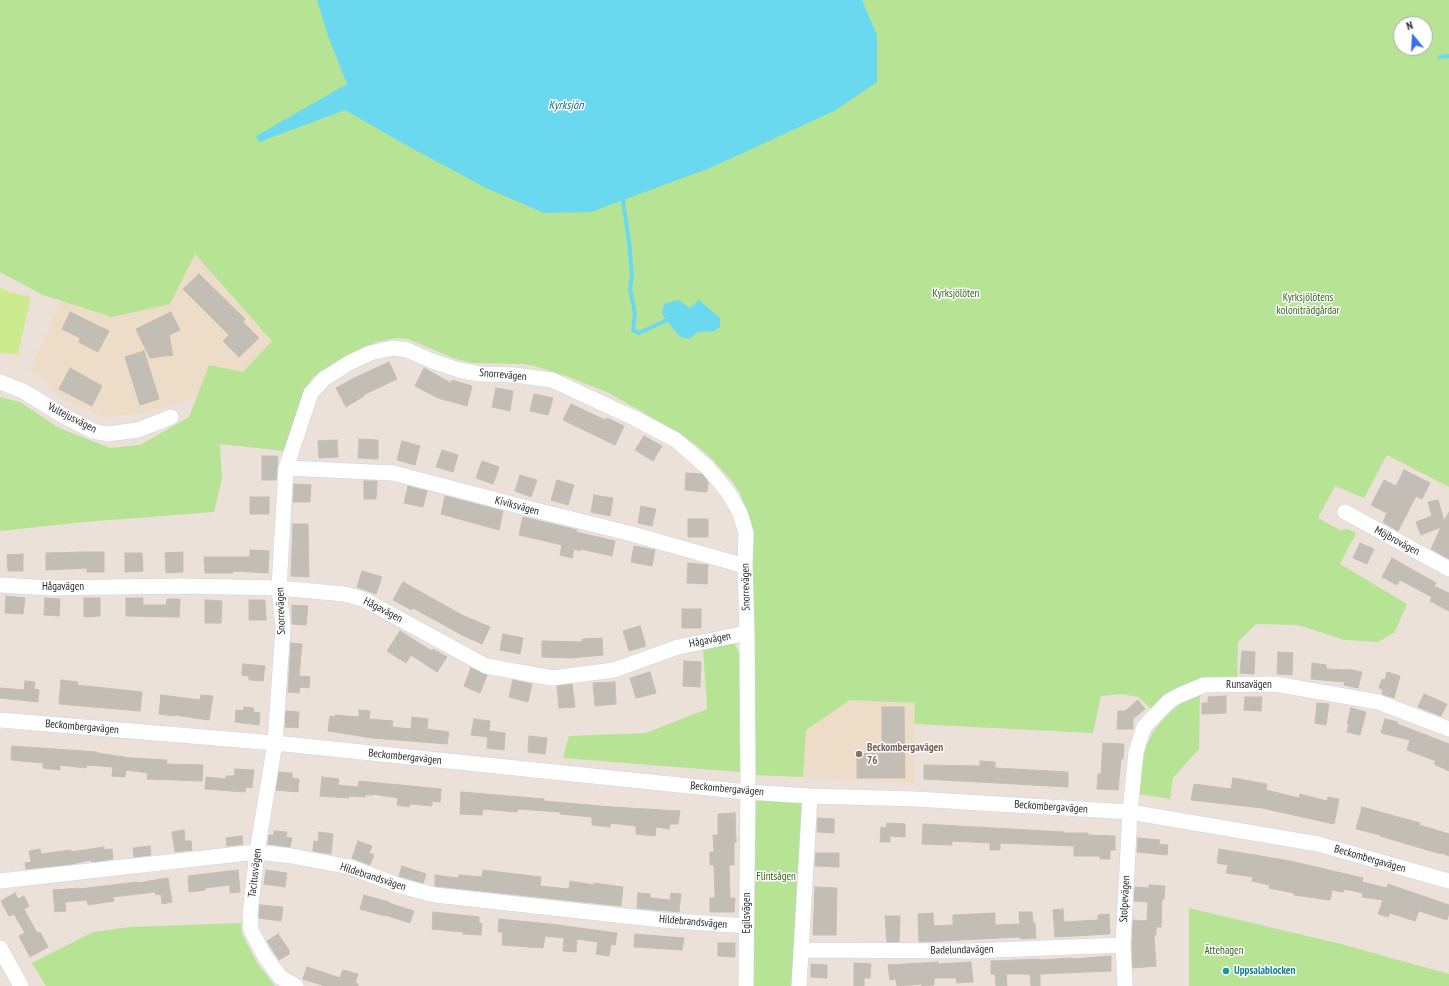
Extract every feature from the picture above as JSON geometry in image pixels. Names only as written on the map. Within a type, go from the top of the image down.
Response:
[{"type":"street","name":"Snorrevägen","points":[[276,743],[283,627],[279,588],[286,468],[311,393],[324,379],[349,363],[370,353],[393,348],[407,350],[432,361],[459,370],[481,374],[515,375],[552,380],[650,426],[676,440],[708,468],[728,492],[740,513],[746,533],[745,566],[748,792]]},
{"type":"street","name":"Vultejusvägen","points":[[0,382],[23,391],[62,415],[93,431],[107,434],[138,430],[171,417]]},
{"type":"street","name":"Kiviksvägen","points":[[286,468],[393,472],[632,534],[745,566]]},
{"type":"street","name":"Möjbrovägen","points":[[1345,512],[1449,569]]},
{"type":"street","name":"Hågavägen","points":[[1,585],[50,588],[180,586],[279,588],[344,594],[364,599],[486,666],[552,678],[614,670],[678,647],[747,633]]},
{"type":"street","name":"Runsavägen","points":[[1130,812],[1136,752],[1144,728],[1169,701],[1204,685],[1275,684],[1378,702],[1449,729]]},
{"type":"street","name":"Beckombergavägen","points":[[0,720],[276,743],[748,792],[810,796],[916,798],[1130,812],[1318,844],[1449,881]]},
{"type":"street","name":"Tacitusvägen","points":[[276,743],[257,852],[250,914],[251,930],[264,955],[280,977],[296,986]]},
{"type":"street","name":"Egilsvägen","points":[[746,986],[748,792]]},
{"type":"street","points":[[799,986],[810,796]]},
{"type":"street","name":"Stolpevägen","points":[[1125,986],[1123,945],[1130,812]]},
{"type":"street","name":"Hildebrandsvägen","points":[[0,881],[257,852],[292,856],[350,867],[400,886],[435,895],[662,920],[747,926]]},
{"type":"street","name":"Badelundavägen","points":[[801,950],[970,951],[1123,945]]},
{"type":"street","points":[[0,948],[21,986]]},
{"type":"shaded area","points":[[195,254],[272,341],[243,372],[209,365],[197,397],[152,411],[108,417],[62,399],[52,390],[46,380],[29,370],[62,301],[112,317]]},
{"type":"shaded area","name":"Beckombergavägen 76","points":[[849,700],[915,703],[914,783],[803,777],[806,730]]},
{"type":"green space","name":"Kyrksjölöten","points":[[0,0],[1449,0],[1449,487],[1387,455],[1364,498],[1335,486],[1318,518],[1340,530],[1348,529],[1356,533],[1340,564],[1407,604],[1395,632],[1378,642],[1345,640],[1298,625],[1256,624],[1238,642],[1237,679],[1153,711],[1139,697],[1122,694],[1101,696],[1093,733],[914,724],[915,703],[850,700],[806,730],[803,777],[753,775],[749,518],[740,493],[732,481],[711,458],[696,445],[667,426],[609,393],[566,376],[535,366],[522,364],[471,363],[453,358],[408,339],[397,338],[377,342],[350,354],[322,370],[312,378],[301,399],[284,451],[220,444],[222,479],[214,512],[84,522],[0,531],[0,397],[20,402],[59,428],[110,448],[140,445],[189,417],[209,365],[243,372],[272,341],[195,254],[170,304],[112,317],[43,295],[0,272]]},
{"type":"green space","points":[[0,287],[9,292],[31,297],[18,354],[0,353]]},
{"type":"green space","points":[[730,643],[735,644],[739,653],[740,772],[563,758],[569,736],[646,733],[707,709],[703,648]]},
{"type":"green space","points":[[1200,694],[1199,749],[1173,778],[1170,799],[1139,794],[1146,745],[1154,731],[1165,717],[1180,704]]},
{"type":"green space","name":"Flintsågen","points":[[756,799],[803,802],[794,986],[754,986]]},
{"type":"green space","name":"Ättehagen","points":[[1189,908],[1341,944],[1449,974],[1449,986],[1189,986]]},
{"type":"green space","points":[[241,923],[242,934],[257,963],[275,986],[46,986],[32,963],[93,932],[130,927]]},
{"type":"water","name":"Kyrksjön","points":[[317,0],[862,0],[877,35],[877,82],[834,111],[710,168],[591,212],[544,213],[486,188],[345,110],[259,142],[256,136],[347,84],[328,36]]},
{"type":"water","points":[[678,300],[690,308],[699,300],[720,318],[720,327],[715,331],[698,332],[689,339],[681,337],[662,314],[664,304]]},
{"type":"building","points":[[199,274],[245,319],[243,322],[259,338],[239,357],[223,341],[229,335],[183,289]]},
{"type":"building","points":[[70,312],[109,331],[98,352],[79,342],[80,338],[62,329]]},
{"type":"building","points":[[171,312],[180,330],[169,335],[173,355],[150,358],[136,329]]},
{"type":"building","points":[[144,351],[159,399],[140,405],[125,357]]},
{"type":"building","points":[[389,362],[397,379],[363,395],[364,396],[346,407],[336,388]]},
{"type":"building","points":[[70,368],[102,386],[92,406],[59,389]]},
{"type":"building","points":[[424,368],[451,383],[452,380],[472,386],[467,406],[438,398],[415,386]]},
{"type":"building","points":[[496,388],[513,391],[510,411],[492,407]]},
{"type":"building","points":[[534,394],[553,398],[548,415],[530,411]]},
{"type":"building","points":[[571,404],[605,420],[607,418],[624,426],[615,445],[563,420]]},
{"type":"building","points":[[644,436],[662,446],[653,461],[635,450]]},
{"type":"building","points":[[359,439],[378,440],[378,459],[358,458]]},
{"type":"building","points":[[337,440],[338,457],[319,458],[318,441]]},
{"type":"building","points":[[402,441],[420,446],[415,465],[397,460]]},
{"type":"building","points":[[442,450],[458,455],[453,472],[436,467]]},
{"type":"building","points":[[262,456],[278,456],[276,480],[262,480]]},
{"type":"building","points":[[482,461],[499,467],[493,484],[476,478]]},
{"type":"building","points":[[1404,470],[1430,483],[1422,499],[1416,496],[1398,531],[1383,522],[1387,513],[1371,505],[1384,480],[1396,486]]},
{"type":"building","points":[[686,473],[702,474],[708,482],[707,492],[685,490]]},
{"type":"building","points":[[520,475],[537,480],[531,497],[515,491]]},
{"type":"building","points":[[557,480],[574,485],[568,505],[551,500]]},
{"type":"building","points":[[364,481],[377,481],[376,499],[364,499]]},
{"type":"building","points":[[294,484],[311,485],[310,502],[293,502]]},
{"type":"building","points":[[408,486],[427,491],[423,507],[404,503]]},
{"type":"building","points":[[594,495],[613,498],[610,516],[591,512]]},
{"type":"building","points":[[445,496],[503,511],[499,530],[441,514]]},
{"type":"building","points":[[250,497],[269,497],[269,514],[250,514]]},
{"type":"building","points":[[1438,500],[1444,521],[1449,512],[1449,559],[1431,549],[1441,527],[1421,535],[1416,522],[1432,516],[1428,502]]},
{"type":"building","points":[[641,506],[656,509],[652,526],[638,523]]},
{"type":"building","points":[[523,517],[615,541],[612,556],[581,549],[580,551],[574,549],[572,558],[560,555],[562,545],[519,535]]},
{"type":"building","points":[[688,519],[708,519],[708,537],[688,537]]},
{"type":"building","points":[[293,524],[308,524],[309,577],[291,576]]},
{"type":"building","points":[[1360,543],[1374,549],[1367,564],[1353,558]]},
{"type":"building","points":[[634,546],[655,550],[652,566],[631,562]]},
{"type":"building","points":[[250,550],[269,551],[268,573],[233,571],[233,573],[205,573],[204,557],[250,557]]},
{"type":"building","points":[[104,552],[104,572],[87,572],[87,568],[46,570],[46,553]]},
{"type":"building","points":[[183,552],[183,572],[166,573],[165,553]]},
{"type":"building","points":[[125,553],[142,553],[143,571],[125,572]]},
{"type":"building","points":[[23,554],[23,571],[8,571],[7,555]]},
{"type":"building","points":[[1392,558],[1436,583],[1434,586],[1449,593],[1449,611],[1430,601],[1432,597],[1400,580],[1397,585],[1382,577]]},
{"type":"building","points":[[688,563],[708,565],[707,584],[687,583]]},
{"type":"building","points":[[362,571],[382,577],[376,594],[357,587]]},
{"type":"building","points":[[403,582],[462,615],[490,627],[482,644],[462,635],[413,608],[412,610],[393,600]]},
{"type":"building","points":[[6,596],[25,598],[23,614],[5,613]]},
{"type":"building","points":[[45,598],[60,599],[59,616],[44,615]]},
{"type":"building","points":[[84,598],[100,598],[100,616],[84,617]]},
{"type":"building","points":[[126,598],[143,598],[143,605],[166,605],[167,599],[180,599],[179,617],[126,616]]},
{"type":"building","points":[[205,600],[222,601],[221,623],[205,623]]},
{"type":"building","points":[[249,600],[265,600],[266,620],[249,620]]},
{"type":"building","points":[[292,605],[308,606],[306,625],[292,624]]},
{"type":"building","points":[[682,609],[701,609],[701,628],[682,628]]},
{"type":"building","points":[[640,626],[646,646],[629,651],[623,631]]},
{"type":"building","points":[[400,631],[432,651],[433,649],[447,657],[437,672],[411,655],[406,663],[387,651]]},
{"type":"building","points":[[503,634],[523,638],[520,654],[500,650]]},
{"type":"building","points":[[602,638],[603,655],[571,658],[542,657],[542,641],[583,642],[582,639]]},
{"type":"building","points":[[291,643],[302,644],[299,676],[310,677],[309,688],[300,687],[299,693],[288,692]]},
{"type":"building","points":[[1242,651],[1255,652],[1254,674],[1240,673]]},
{"type":"building","points":[[1278,652],[1293,653],[1292,675],[1277,674]]},
{"type":"building","points":[[684,661],[701,662],[700,687],[683,686]]},
{"type":"building","points":[[1312,663],[1326,665],[1326,669],[1348,669],[1362,672],[1358,688],[1344,685],[1345,682],[1311,679]]},
{"type":"building","points":[[243,664],[265,666],[263,681],[249,680],[249,676],[242,675]]},
{"type":"building","points":[[471,668],[487,675],[480,693],[464,686]]},
{"type":"building","points":[[650,672],[656,693],[636,698],[630,678]]},
{"type":"building","points":[[1387,672],[1400,676],[1394,698],[1382,694],[1383,690],[1379,688],[1382,679],[1385,680]]},
{"type":"building","points":[[61,680],[78,682],[77,685],[142,692],[140,711],[59,704]]},
{"type":"building","points":[[513,680],[532,684],[528,702],[509,697]]},
{"type":"building","points":[[25,681],[35,682],[34,689],[39,690],[38,702],[0,698],[0,688],[24,690]]},
{"type":"building","points":[[615,682],[616,704],[595,706],[593,683]]},
{"type":"building","points":[[572,684],[575,707],[559,708],[557,686]]},
{"type":"building","points":[[1424,694],[1447,704],[1441,716],[1418,707]]},
{"type":"building","points":[[161,695],[200,700],[201,695],[213,696],[209,720],[159,714]]},
{"type":"building","points":[[1226,696],[1226,713],[1202,714],[1202,703],[1208,703],[1208,697]]},
{"type":"building","points":[[1245,697],[1262,697],[1261,711],[1244,710]]},
{"type":"building","points":[[1138,700],[1145,709],[1133,719],[1133,729],[1117,729],[1118,711],[1125,711]]},
{"type":"building","points":[[1317,703],[1329,704],[1326,725],[1315,723]]},
{"type":"building","points":[[244,707],[254,708],[253,712],[260,713],[259,725],[235,722],[236,710],[243,711]]},
{"type":"building","points":[[882,707],[904,707],[905,778],[857,778],[857,754],[882,753]]},
{"type":"building","points":[[1351,708],[1366,712],[1360,735],[1347,732],[1349,724],[1347,724]]},
{"type":"building","points":[[359,710],[370,711],[369,719],[393,721],[392,727],[411,729],[412,717],[428,719],[427,729],[449,732],[447,744],[372,738],[328,731],[330,716],[359,717]]},
{"type":"building","points":[[286,711],[299,712],[298,728],[285,727]]},
{"type":"building","points":[[474,719],[490,721],[489,731],[505,733],[504,750],[487,748],[488,737],[471,735]]},
{"type":"building","points":[[1385,719],[1398,722],[1397,724],[1449,744],[1449,771],[1434,764],[1436,761],[1407,750],[1410,740],[1381,733]]},
{"type":"building","points":[[529,736],[547,738],[545,754],[528,752]]},
{"type":"building","points":[[1103,743],[1124,744],[1118,790],[1097,789],[1098,774],[1101,774]]},
{"type":"building","points":[[12,746],[97,752],[131,758],[167,760],[166,764],[203,765],[202,781],[147,779],[148,773],[126,770],[125,777],[112,776],[113,767],[87,765],[86,768],[60,765],[60,770],[43,768],[43,763],[11,760]]},
{"type":"building","points":[[980,761],[995,762],[995,768],[1068,772],[1068,787],[924,779],[924,765],[980,766]]},
{"type":"building","points":[[235,769],[254,770],[252,788],[246,787],[245,792],[205,789],[206,777],[226,779],[226,776],[234,776]]},
{"type":"building","points":[[279,772],[292,773],[292,778],[299,779],[298,792],[276,790]]},
{"type":"building","points":[[322,777],[339,779],[338,785],[358,787],[359,781],[441,789],[440,802],[432,801],[432,806],[410,804],[409,807],[397,805],[398,798],[373,794],[365,795],[365,797],[349,796],[349,798],[320,796]]},
{"type":"building","points":[[1233,778],[1267,784],[1266,790],[1299,798],[1300,794],[1327,801],[1328,797],[1339,799],[1334,824],[1262,808],[1191,800],[1194,784],[1231,789]]},
{"type":"building","points":[[461,792],[544,799],[544,801],[612,807],[680,811],[678,824],[670,824],[669,829],[656,827],[655,836],[636,834],[636,826],[610,823],[610,827],[592,825],[592,817],[560,814],[560,812],[518,809],[517,812],[483,809],[482,815],[460,814]]},
{"type":"building","points":[[1362,807],[1420,823],[1419,825],[1449,834],[1449,856],[1356,829]]},
{"type":"building","points":[[735,813],[736,842],[734,842],[734,865],[729,865],[730,898],[735,898],[734,912],[710,912],[710,898],[715,898],[714,865],[710,865],[710,852],[714,852],[713,835],[718,835],[718,814]]},
{"type":"building","points":[[818,818],[834,819],[834,833],[817,832]]},
{"type":"building","points":[[887,823],[905,824],[905,837],[890,836],[890,842],[880,842],[881,827],[886,828]]},
{"type":"building","points":[[923,824],[1064,833],[1088,833],[1088,835],[1115,836],[1115,850],[1110,850],[1110,859],[1100,859],[1100,856],[1074,856],[1074,846],[1000,843],[1000,850],[990,850],[990,843],[952,841],[952,845],[922,844]]},
{"type":"building","points":[[184,830],[185,841],[191,841],[192,850],[175,852],[172,832]]},
{"type":"building","points":[[274,831],[287,832],[286,837],[292,838],[290,847],[268,844],[269,835],[274,835]]},
{"type":"building","points":[[319,832],[333,834],[331,854],[313,851],[314,841],[318,842]]},
{"type":"building","points":[[242,836],[243,844],[227,846],[226,838]]},
{"type":"building","points":[[1138,838],[1160,840],[1159,844],[1168,845],[1167,855],[1137,852]]},
{"type":"building","points":[[358,841],[372,846],[369,853],[374,855],[370,865],[352,858]]},
{"type":"building","points":[[150,846],[151,855],[134,857],[133,848]]},
{"type":"building","points":[[104,847],[104,850],[112,849],[113,859],[92,862],[91,860],[72,864],[26,869],[25,863],[31,862],[29,851],[40,849],[41,854],[71,850],[71,852]]},
{"type":"building","points":[[1219,849],[1290,861],[1363,878],[1362,882],[1387,888],[1388,884],[1449,905],[1447,920],[1419,911],[1415,921],[1390,913],[1388,917],[1378,914],[1383,900],[1362,897],[1363,893],[1344,889],[1343,892],[1332,890],[1330,900],[1294,895],[1294,893],[1269,888],[1270,885],[1252,881],[1253,877],[1226,873],[1228,865],[1217,863]]},
{"type":"building","points":[[816,853],[839,853],[839,867],[815,866]]},
{"type":"building","points":[[402,866],[426,874],[423,883],[399,876]]},
{"type":"building","points":[[238,870],[240,892],[230,893],[230,885],[205,888],[205,890],[189,892],[188,876]]},
{"type":"building","points":[[266,870],[287,873],[285,887],[264,884]]},
{"type":"building","points":[[483,870],[541,877],[540,886],[569,889],[570,881],[594,885],[594,883],[623,887],[621,906],[435,886],[435,875],[458,878],[459,875],[482,877]]},
{"type":"building","points":[[168,878],[172,902],[162,904],[161,894],[156,895],[155,892],[113,897],[114,901],[88,905],[87,900],[65,902],[66,911],[55,912],[53,890],[137,883]]},
{"type":"building","points":[[1149,885],[1165,886],[1164,899],[1162,899],[1161,927],[1156,927],[1156,935],[1154,935],[1156,966],[1133,968],[1133,920],[1147,921],[1148,902],[1134,901],[1135,887],[1149,888]]},
{"type":"building","points":[[815,887],[837,888],[836,935],[813,935]]},
{"type":"building","points":[[15,893],[18,899],[24,896],[29,906],[24,909],[37,933],[40,932],[48,947],[30,957],[19,936],[25,933],[14,914],[9,916],[1,901]]},
{"type":"building","points":[[638,893],[650,894],[650,898],[670,900],[671,893],[681,894],[679,912],[637,908]]},
{"type":"building","points":[[364,895],[414,911],[410,923],[360,909]]},
{"type":"building","points":[[260,905],[283,907],[281,921],[259,918]]},
{"type":"building","points":[[1063,909],[1064,922],[1098,920],[1098,915],[1109,914],[1110,934],[1055,937],[1053,910]]},
{"type":"building","points":[[433,912],[479,917],[479,923],[482,924],[481,935],[432,929]]},
{"type":"building","points":[[1019,912],[1032,912],[1033,923],[1035,923],[1036,938],[1021,939],[1020,937],[919,942],[918,914],[933,913],[934,926],[953,925],[953,915],[995,913],[995,925],[1020,924]]},
{"type":"building","points":[[885,916],[900,916],[899,942],[887,942]]},
{"type":"building","points":[[499,919],[617,933],[615,945],[611,944],[609,956],[596,954],[598,942],[577,939],[576,952],[563,951],[564,938],[545,936],[543,948],[502,945],[503,932],[498,932]]},
{"type":"building","points":[[278,934],[289,950],[289,954],[279,960],[267,941]]},
{"type":"building","points":[[635,934],[684,938],[682,950],[634,947]]},
{"type":"building","points":[[718,943],[735,943],[735,957],[718,956]]},
{"type":"building","points":[[1111,956],[1111,971],[1040,974],[1040,986],[1031,986],[1030,974],[1006,974],[1007,986],[996,986],[995,974],[991,974],[991,961],[1072,959]]},
{"type":"building","points":[[938,962],[938,964],[971,962],[973,982],[957,983],[956,978],[934,978],[934,985],[922,986],[922,984],[897,986],[896,979],[890,980],[888,965]]},
{"type":"building","points":[[854,963],[871,964],[870,978],[864,978],[864,986],[854,986]]},
{"type":"building","points":[[811,964],[827,965],[827,978],[811,977]]},
{"type":"building","points":[[307,967],[340,978],[343,970],[358,974],[355,983],[358,984],[358,986],[325,986],[303,979]]},
{"type":"waterway","points":[[1440,57],[1449,56]]},
{"type":"waterway","points":[[623,200],[632,275],[630,289],[635,313],[633,330],[639,333],[667,320]]},
{"type":"place","name":"Beckombergavägen 76","points":[[859,754]]},
{"type":"place","name":"Uppsalablocken","points":[[1226,971]]},
{"type":"park label","name":"Kyrksjölötens koloniträdgårdar","points":[[1308,304]]}]
